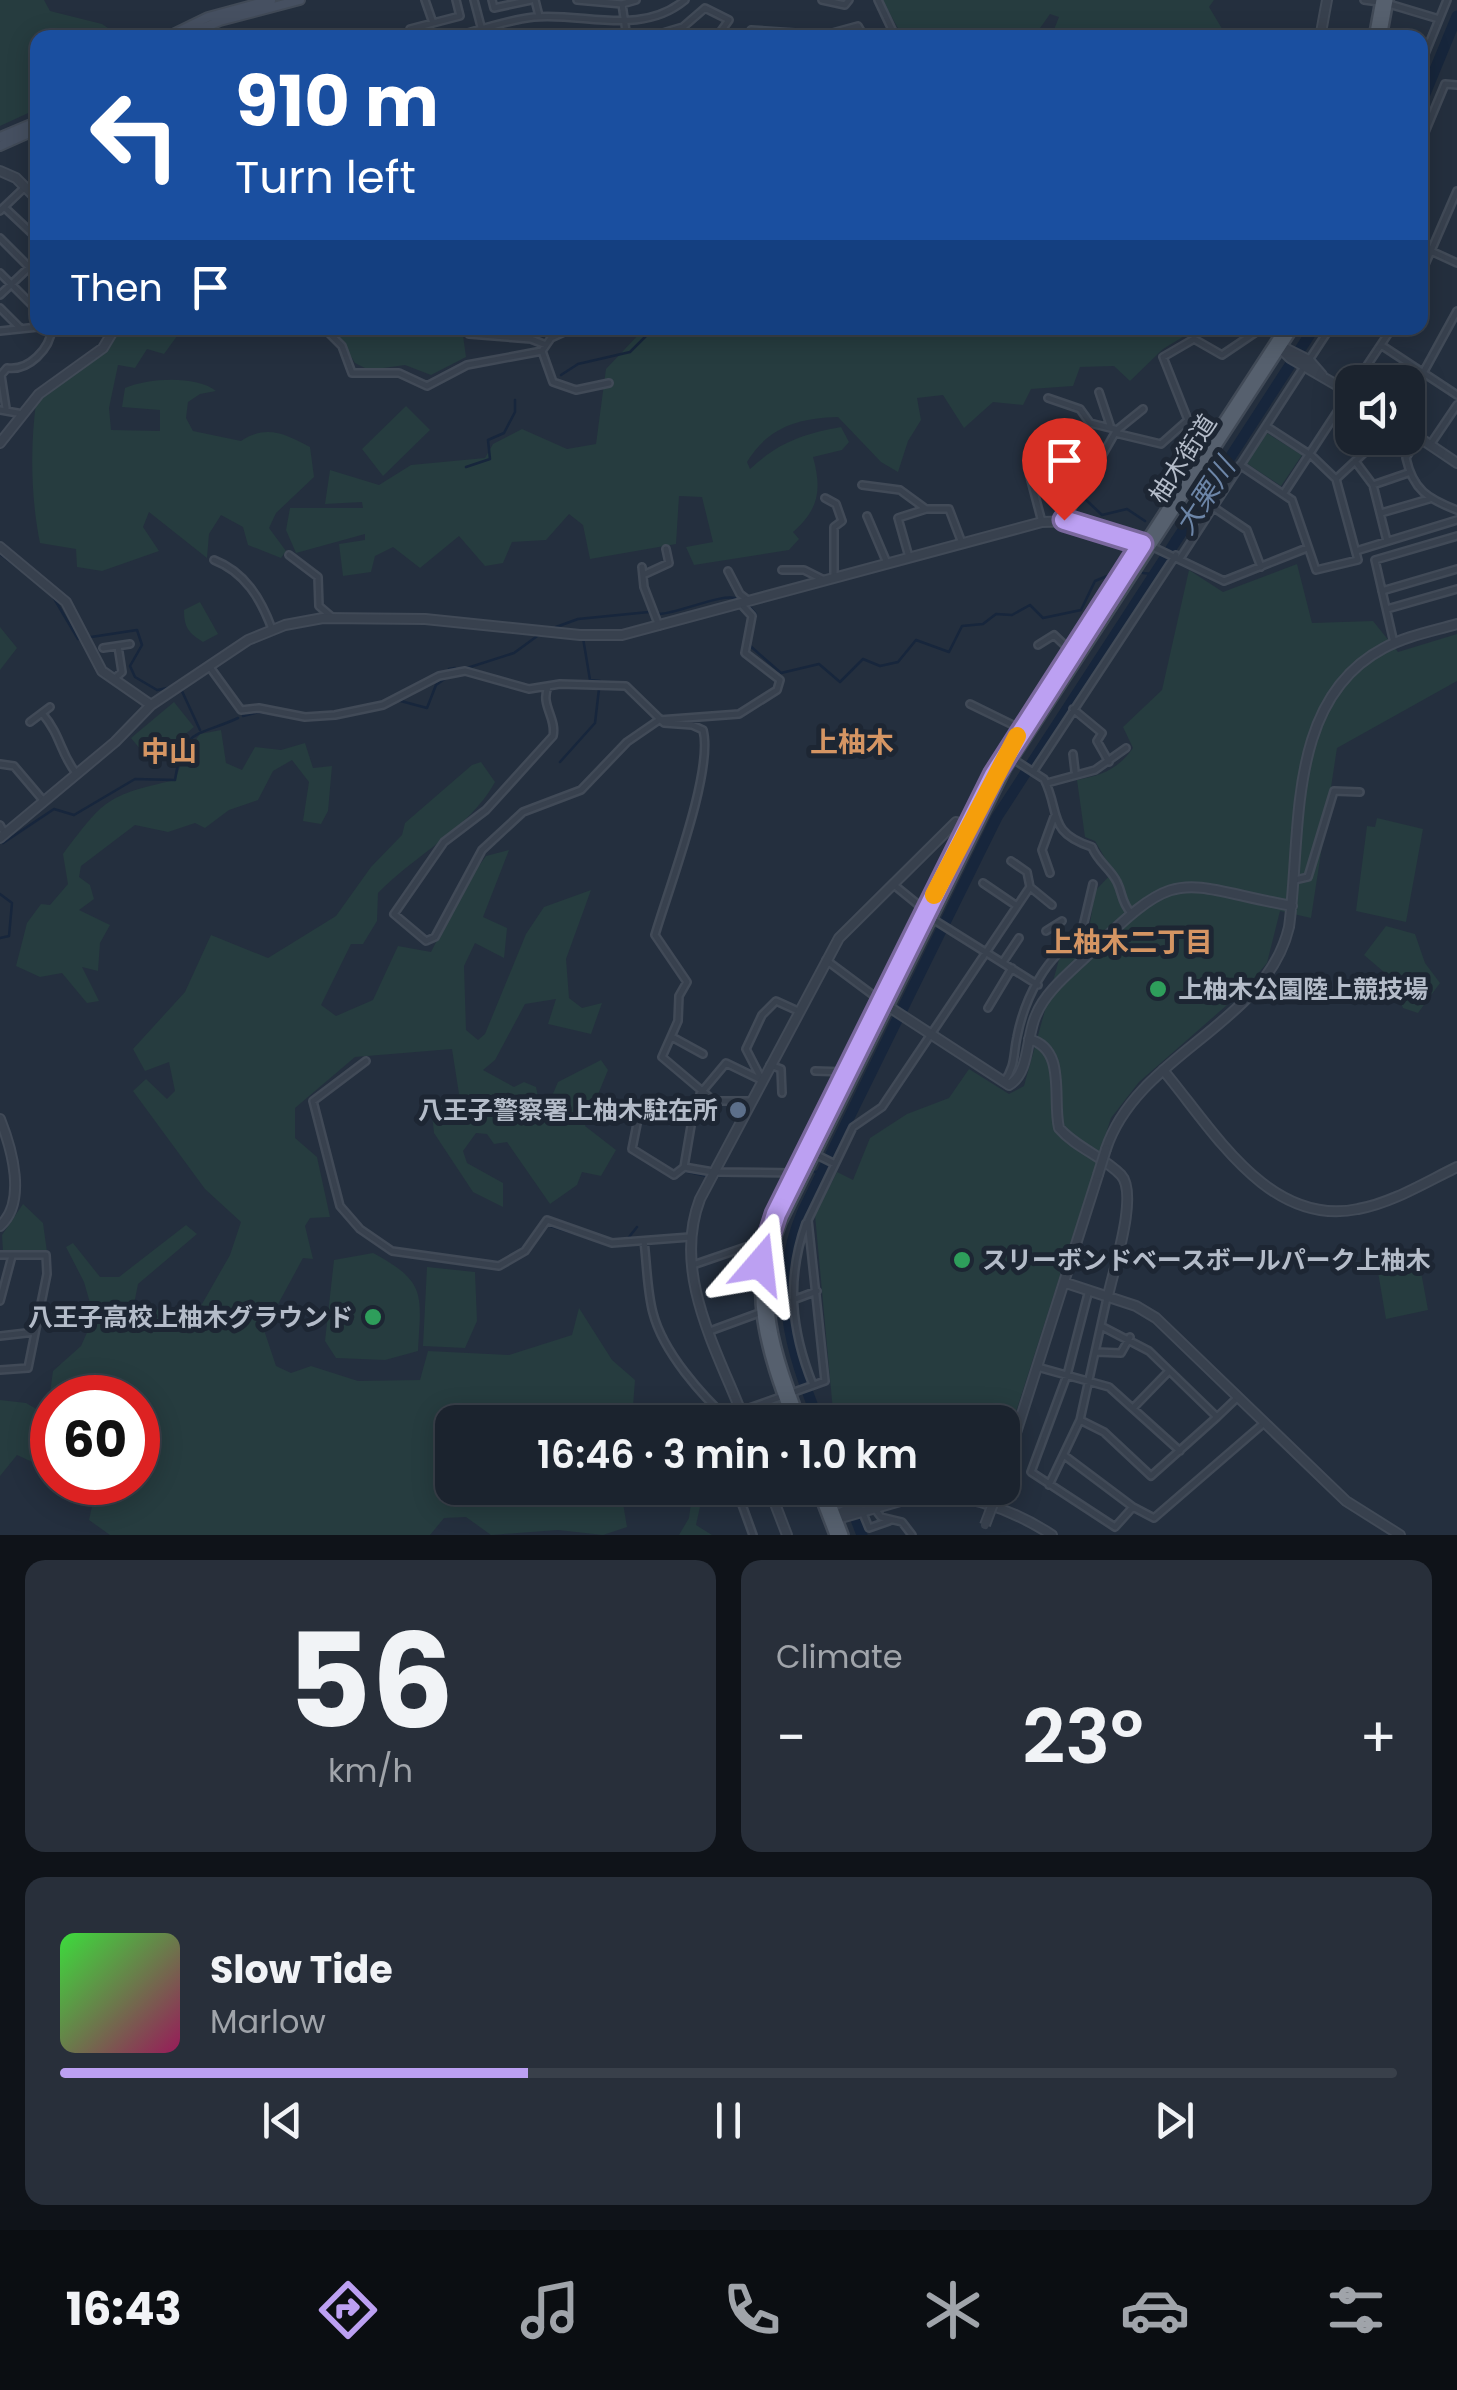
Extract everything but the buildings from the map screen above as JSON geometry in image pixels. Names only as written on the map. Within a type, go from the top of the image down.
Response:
[{"type":"main road","points":[[181,30],[208,17],[271,0]]},
{"type":"main road","points":[[199,30],[300,0]]},
{"type":"main road","points":[[1379,30],[1384,2]]},
{"type":"main road","points":[[0,137],[30,124]]},
{"type":"main road","points":[[0,146],[30,133]]},
{"type":"main road","name":"柚木街道","points":[[972,826],[1283,335]]},
{"type":"main road","name":"柚木街道","points":[[793,1405],[769,1329],[766,1287],[776,1234],[1021,729],[1150,546],[1209,442],[1287,335]]},
{"type":"main road","name":"柚木街道","points":[[791,1393],[765,1346],[759,1313],[766,1240],[797,1172],[814,1154],[846,1072],[887,1006]]},
{"type":"main road","points":[[830,1505],[839,1516]]},
{"type":"main road","points":[[834,1505],[843,1535]]},
{"type":"main road","points":[[835,1535],[839,1516]]},
{"type":"street","points":[[425,0],[433,24]]},
{"type":"street","points":[[410,30],[460,16],[456,0]]},
{"type":"street","points":[[474,0],[482,30]]},
{"type":"street","points":[[492,0],[494,8],[533,0],[539,16]]},
{"type":"street","points":[[577,0],[622,4],[636,0]]},
{"type":"street","points":[[495,30],[539,16],[623,22],[672,9],[684,0]]},
{"type":"street","points":[[822,0],[845,5],[849,0]]},
{"type":"street","points":[[878,0],[892,30]]},
{"type":"street","points":[[1321,30],[1327,0]]},
{"type":"street","points":[[1364,0],[1439,19]]},
{"type":"street","points":[[1428,46],[1447,0]]},
{"type":"street","points":[[622,4],[625,30]]},
{"type":"street","points":[[673,30],[683,27],[705,8],[730,20],[722,30]]},
{"type":"street","points":[[1428,126],[1446,84],[1457,84]]},
{"type":"street","points":[[0,171],[30,191]]},
{"type":"street","points":[[26,186],[2,209],[30,232]]},
{"type":"street","points":[[1428,260],[1457,191]]},
{"type":"street","points":[[0,238],[29,267],[0,295]]},
{"type":"street","points":[[1428,250],[1457,263]]},
{"type":"street","points":[[0,273],[30,302]]},
{"type":"street","points":[[0,308],[21,328]]},
{"type":"street","points":[[1425,369],[1457,311]]},
{"type":"street","points":[[0,331],[30,327]]},
{"type":"street","points":[[23,414],[3,409],[1,375],[7,368],[21,368],[32,361],[51,335]]},
{"type":"street","points":[[0,443],[52,382],[103,348],[111,335]]},
{"type":"street","points":[[331,335],[342,346],[352,373],[400,373],[427,386],[466,365],[544,348],[556,335]]},
{"type":"street","points":[[481,335],[531,339],[544,348],[553,382],[576,390],[608,383]]},
{"type":"street","points":[[1209,442],[1188,420],[1177,384],[1163,361],[1166,352],[1201,339],[1222,355],[1252,335]]},
{"type":"street","points":[[1032,771],[1177,555],[1213,508],[1325,335]]},
{"type":"street","points":[[1368,365],[1387,335]]},
{"type":"street","points":[[1279,345],[1335,380]]},
{"type":"street","points":[[1381,345],[1411,365]]},
{"type":"street","points":[[1425,374],[1457,395]]},
{"type":"street","points":[[1099,392],[1103,414],[1115,430]]},
{"type":"street","points":[[1048,398],[1080,409],[1090,423],[1161,444],[1188,420]]},
{"type":"street","points":[[1430,446],[1457,405]]},
{"type":"street","points":[[1064,520],[1115,430],[1143,409]]},
{"type":"street","points":[[1284,493],[1335,416]]},
{"type":"street","points":[[1240,465],[1292,500],[1318,570],[1358,560],[1336,480],[1309,454],[1266,426]]},
{"type":"street","points":[[1425,443],[1457,463]]},
{"type":"street","points":[[1034,450],[1036,455],[1028,469],[1042,522]]},
{"type":"street","points":[[1336,480],[1362,455]]},
{"type":"street","points":[[1408,455],[1409,472],[1428,499],[1457,510]]},
{"type":"street","points":[[1355,462],[1373,484],[1387,541]]},
{"type":"street","points":[[1373,484],[1409,472]]},
{"type":"street","points":[[1056,476],[1072,508]]},
{"type":"street","points":[[862,486],[900,490],[926,509]]},
{"type":"street","points":[[825,498],[836,504],[842,521],[834,527],[834,577]]},
{"type":"street","points":[[1381,514],[1428,499]]},
{"type":"street","points":[[1213,508],[1247,530],[1261,567]]},
{"type":"street","points":[[909,557],[898,518],[926,509],[949,509],[962,543]]},
{"type":"street","points":[[868,516],[887,563]]},
{"type":"street","points":[[0,825],[3,836],[150,705],[272,629],[332,618],[458,621],[622,639],[834,577],[1042,522],[1064,520],[1177,555],[1224,581],[1308,548]]},
{"type":"street","points":[[1356,550],[1457,520]]},
{"type":"street","points":[[1394,643],[1375,560],[1457,536]]},
{"type":"street","points":[[0,547],[66,602],[96,664],[150,705]]},
{"type":"street","points":[[643,575],[669,564],[666,549]]},
{"type":"street","points":[[290,556],[318,577],[319,606],[332,618]]},
{"type":"street","points":[[214,560],[230,567],[260,600],[272,629]]},
{"type":"street","points":[[642,566],[659,626]]},
{"type":"street","points":[[1382,591],[1457,568]]},
{"type":"street","points":[[782,570],[804,570],[824,580]]},
{"type":"street","points":[[549,685],[545,702],[554,726],[553,736],[486,810],[444,842],[394,914],[426,941],[436,937],[467,871],[486,844],[533,806],[581,790],[626,742],[659,720],[739,714],[777,690],[780,680],[745,653],[752,616],[728,572]]},
{"type":"street","points":[[1387,609],[1456,592]]},
{"type":"street","points":[[1020,1427],[1106,1148],[1125,1108],[1268,975],[1284,946],[1307,762],[1318,719],[1350,673],[1394,643],[1457,624]]},
{"type":"street","points":[[1038,645],[1054,635],[1072,652]]},
{"type":"street","points":[[103,648],[130,644]]},
{"type":"street","points":[[113,680],[122,672],[118,646]]},
{"type":"street","points":[[209,666],[241,710],[259,708],[304,717],[383,704],[438,676],[465,672],[487,674],[522,688],[626,686],[659,720],[698,727],[705,745],[698,791],[655,935],[687,977],[672,1037],[662,1057],[700,1094],[714,1101],[751,1101]]},
{"type":"street","points":[[970,704],[1021,729]]},
{"type":"street","points":[[30,722],[50,707]]},
{"type":"street","points":[[1074,709],[1102,733],[1098,744],[1109,762]]},
{"type":"street","points":[[42,713],[62,738],[63,756],[76,773]]},
{"type":"street","points":[[1047,782],[1095,770],[1126,748]]},
{"type":"street","points":[[1072,754],[1075,772]]},
{"type":"street","points":[[1016,761],[1047,782],[1054,816],[1071,840],[1092,847],[1098,861],[1116,881],[1122,903],[1131,913]]},
{"type":"street","points":[[0,764],[14,766],[42,799]]},
{"type":"street","points":[[1295,880],[1308,877],[1334,791],[1360,792]]},
{"type":"street","points":[[1050,874],[1042,850],[1054,816]]},
{"type":"street","points":[[738,1405],[690,1266],[690,1237],[697,1208],[798,1011],[850,924],[954,824],[972,826]]},
{"type":"street","points":[[1011,861],[1027,872],[1030,887],[1052,905]]},
{"type":"street","points":[[892,884],[932,917],[1038,985]]},
{"type":"street","points":[[983,884],[1017,906]]},
{"type":"street","points":[[1003,1084],[1016,1065],[1018,1030],[1038,985],[1055,954],[1080,939],[1094,884]]},
{"type":"street","points":[[1003,1084],[1018,1078],[1045,999],[1131,913],[1162,890],[1186,886],[1292,906]]},
{"type":"street","points":[[812,1385],[798,1345],[792,1300],[795,1262],[808,1220],[853,1128],[882,1107],[1030,887]]},
{"type":"street","points":[[1046,931],[1062,920]]},
{"type":"street","points":[[1054,926],[1065,945]]},
{"type":"street","points":[[1003,962],[1019,938]]},
{"type":"street","points":[[826,960],[1003,1084]]},
{"type":"street","points":[[988,1008],[1012,968]]},
{"type":"street","points":[[762,1080],[746,1048],[762,1015],[776,1001],[798,1011]]},
{"type":"street","points":[[672,1037],[703,1054]]},
{"type":"street","points":[[1029,1039],[1043,1044],[1053,1061],[1059,1128],[1128,1185],[1080,1420],[1050,1485]]},
{"type":"street","points":[[366,1061],[313,1101],[340,1206],[378,1243],[408,1256],[490,1267],[525,1251],[547,1220],[612,1243],[690,1237]]},
{"type":"street","points":[[700,1094],[726,1063],[762,1080]]},
{"type":"street","points":[[770,1064],[782,1068],[782,1093]]},
{"type":"street","points":[[1163,1070],[1262,1185],[1300,1206],[1336,1212],[1363,1208],[1457,1167]]},
{"type":"street","points":[[815,1071],[846,1072]]},
{"type":"street","points":[[639,1114],[632,1149],[674,1175],[684,1167],[692,1120]]},
{"type":"street","points":[[0,1120],[16,1196],[10,1218],[0,1226]]},
{"type":"street","points":[[814,1154],[834,1164]]},
{"type":"street","points":[[684,1167],[713,1172],[797,1172]]},
{"type":"street","points":[[767,1405],[825,1381],[808,1220]]},
{"type":"street","points":[[690,1266],[766,1240]]},
{"type":"street","points":[[644,1242],[652,1310],[664,1339],[710,1405]]},
{"type":"street","points":[[0,1255],[46,1255],[47,1274],[28,1368],[0,1370]]},
{"type":"street","points":[[0,1301],[12,1256]]},
{"type":"street","points":[[1066,1283],[1108,1296],[1156,1318],[1346,1501],[1400,1535]]},
{"type":"street","points":[[1089,1290],[1067,1375],[1030,1468],[1112,1528],[1133,1507]]},
{"type":"street","points":[[792,1300],[817,1292]]},
{"type":"street","points":[[710,1331],[759,1313]]},
{"type":"street","points":[[1102,1326],[1130,1337],[1217,1417]]},
{"type":"street","points":[[0,1336],[35,1332]]},
{"type":"street","points":[[1096,1352],[1122,1353],[1130,1337]]},
{"type":"street","points":[[1041,1368],[1109,1386],[1180,1451]]},
{"type":"street","points":[[1134,1408],[1170,1371]]},
{"type":"street","points":[[1080,1420],[1104,1432],[1148,1475],[1238,1397]]},
{"type":"street","points":[[1065,1456],[1154,1518],[1264,1422]]},
{"type":"street","points":[[743,1505],[754,1535]]},
{"type":"street","points":[[776,1505],[787,1535]]},
{"type":"street","points":[[859,1510],[870,1505]]},
{"type":"street","points":[[839,1516],[883,1505]]},
{"type":"street","points":[[983,1530],[993,1505]]},
{"type":"street","points":[[993,1505],[1052,1535]]},
{"type":"street","points":[[874,1507],[880,1517],[902,1522],[912,1535]]},
{"type":"street","points":[[859,1510],[869,1528],[891,1520]]},
{"type":"green space","points":[[0,0],[44,0],[50,11],[102,24],[111,30],[30,30],[30,112],[0,126]]},
{"type":"green space","points":[[882,0],[1214,0],[1209,7],[1223,30],[1054,30],[1059,17],[1050,14],[1039,30],[899,30]]},
{"type":"green space","points":[[116,335],[178,335],[164,354],[147,349],[135,368],[118,365],[109,408],[111,430],[160,431],[160,410],[122,407],[125,388],[159,380],[184,380],[216,391],[200,394],[188,402],[186,418],[193,431],[241,441],[259,433],[276,433],[310,447],[314,477],[276,513],[269,528],[286,551],[281,558],[248,545],[243,527],[221,515],[209,534],[207,558],[149,512],[143,527],[159,551],[102,571],[77,567],[76,549],[40,543],[32,473],[36,403],[112,343]]},
{"type":"green space","points":[[338,335],[463,335],[466,357],[431,375],[405,365],[369,370],[355,363]]},
{"type":"green space","points":[[638,335],[1186,335],[1163,349],[1130,381],[1114,366],[1080,367],[1073,386],[1031,389],[1023,405],[993,402],[964,428],[943,395],[917,398],[921,420],[908,441],[898,472],[881,462],[838,417],[786,427],[755,450],[747,462],[750,469],[782,446],[815,433],[841,427],[849,442],[842,450],[813,457],[816,498],[793,532],[799,539],[789,550],[694,565],[686,547],[713,542],[702,497],[679,496],[676,544],[590,559],[583,525],[569,514],[546,540],[512,542],[503,563],[485,566],[459,536],[420,568],[393,547],[375,556],[371,572],[343,576],[339,544],[365,540],[365,534],[296,553],[286,530],[290,508],[363,508],[362,502],[325,504],[330,470],[379,485],[411,465],[485,458],[493,444],[522,429],[567,449],[596,444],[606,369]]},
{"type":"green space","points":[[406,406],[430,430],[383,476],[362,449]]},
{"type":"green space","points":[[1267,433],[1302,455],[1281,486],[1246,463]]},
{"type":"green space","points":[[1297,564],[1312,623],[1373,621],[1398,652],[1457,634],[1457,681],[1337,748],[1311,918],[1280,911],[1267,963],[1243,991],[1139,1082],[1111,1118],[1018,1405],[832,1405],[815,1215],[837,1172],[853,1180],[870,1138],[907,1114],[949,1098],[969,1069],[1009,1094],[1024,1086],[1060,956],[1087,943],[1095,891],[1113,872],[1095,841],[1085,837],[1077,780],[1109,770],[1133,748],[1123,727],[1162,690],[1189,570],[1223,592]]},
{"type":"green space","points":[[200,602],[218,634],[203,642],[188,629],[184,616],[184,610]]},
{"type":"green space","points":[[0,627],[17,648],[0,670]]},
{"type":"green space","points":[[174,702],[194,727],[151,762],[131,738]]},
{"type":"green space","points":[[221,730],[226,763],[242,770],[255,747],[281,750],[305,743],[313,768],[332,766],[328,811],[321,824],[303,821],[309,782],[292,760],[273,771],[258,800],[229,810],[205,828],[195,823],[168,832],[135,825],[81,866],[79,877],[90,885],[94,899],[79,910],[110,925],[100,943],[98,971],[82,967],[99,1001],[87,1003],[62,973],[40,977],[16,966],[27,923],[41,904],[50,905],[68,884],[63,854],[88,821],[120,796],[175,780],[184,756],[200,734]]},
{"type":"green space","points":[[481,762],[495,782],[457,827],[378,893],[377,921],[363,944],[351,944],[321,1005],[336,1016],[373,1000],[398,946],[431,952],[467,882],[486,856],[509,850],[483,917],[507,928],[504,958],[475,943],[464,966],[466,1030],[478,1040],[485,1034],[526,934],[544,907],[591,890],[566,959],[569,998],[582,1008],[602,1003],[591,1034],[548,1024],[556,999],[525,1004],[495,1060],[483,1070],[514,1087],[524,1082],[536,1087],[539,1101],[549,1103],[558,1082],[601,1060],[608,1070],[585,1126],[616,1150],[601,1176],[582,1172],[577,1185],[550,1204],[507,1142],[494,1144],[487,1134],[476,1133],[463,1151],[467,1163],[503,1183],[503,1207],[473,1192],[434,1133],[432,1114],[444,1099],[459,1094],[452,1049],[355,1057],[295,1108],[295,1138],[317,1157],[330,1217],[310,1218],[305,1226],[313,1259],[303,1258],[264,1330],[276,1366],[291,1373],[311,1366],[358,1381],[420,1380],[428,1351],[509,1355],[572,1335],[579,1308],[612,1360],[635,1380],[633,1405],[435,1405],[435,1505],[623,1505],[627,1527],[603,1535],[558,1530],[491,1535],[466,1517],[444,1518],[430,1535],[110,1535],[89,1520],[92,1505],[160,1505],[160,1375],[52,1375],[81,1346],[94,1317],[84,1282],[66,1247],[73,1243],[100,1277],[119,1277],[186,1225],[197,1234],[138,1284],[134,1304],[194,1318],[230,1255],[241,1222],[205,1189],[133,1091],[146,1079],[167,1099],[175,1091],[169,1062],[145,1071],[133,1049],[185,992],[211,935],[268,958],[336,916],[371,867],[402,835],[405,823],[472,765]]},
{"type":"green space","points":[[1377,818],[1423,829],[1406,922],[1356,911],[1367,826],[1375,827]]},
{"type":"green space","points":[[1386,926],[1415,934],[1425,963],[1440,983],[1418,1013],[1403,1008],[1391,978],[1364,955]]},
{"type":"green space","points":[[23,1204],[43,1223],[47,1252],[3,1252],[2,1235]]},
{"type":"green space","name":"八王子高校上柚木グラウンド","points":[[373,1253],[403,1273],[417,1292],[418,1351],[385,1360],[336,1358],[325,1341],[334,1260]]},
{"type":"green space","points":[[1419,1261],[1428,1310],[1386,1319],[1378,1272]]},
{"type":"green space","name":"八王子高校上柚木グラウンド","points":[[427,1267],[475,1272],[477,1321],[465,1348],[423,1346]]},
{"type":"green space","points":[[0,1400],[30,1405],[30,1461],[17,1455],[0,1476]]},
{"type":"green space","points":[[691,1505],[700,1505],[696,1525],[712,1535],[679,1535],[689,1518]]},
{"type":"waterway","name":"大栗川","points":[[1428,87],[1457,16]]},
{"type":"waterway","points":[[561,375],[578,364],[630,352],[647,335]]},
{"type":"waterway","name":"大栗川","points":[[813,1405],[792,1343],[786,1292],[793,1239],[803,1211],[997,817],[1309,335]]},
{"type":"waterway","points":[[466,467],[490,459],[488,440],[504,433],[515,412],[515,400]]},
{"type":"waterway","points":[[1084,498],[1102,515],[1127,509],[1145,521]]},
{"type":"waterway","points":[[0,554],[35,581]]},
{"type":"waterway","points":[[749,606],[756,614],[748,644],[781,673],[819,664],[840,682],[863,659],[880,666],[898,662],[916,640],[949,652],[962,626],[983,624],[996,614],[1012,615],[1030,605],[1043,618],[1081,610],[1095,581],[1117,572]]},
{"type":"waterway","points":[[1143,573],[1152,574]]},
{"type":"waterway","points":[[52,595],[78,639],[137,630],[142,645],[130,666],[135,677],[157,690],[173,687]]},
{"type":"waterway","points":[[659,614],[722,598],[738,599]]},
{"type":"waterway","points":[[556,627],[578,619],[649,612]]},
{"type":"waterway","points":[[464,669],[514,653],[540,634]]},
{"type":"waterway","points":[[583,638],[590,680],[600,681]]},
{"type":"waterway","points":[[449,669],[455,668]]},
{"type":"waterway","points":[[397,700],[427,708],[436,685],[446,678]]},
{"type":"waterway","points":[[181,689],[200,730]]},
{"type":"waterway","points":[[560,762],[595,723],[599,689]]},
{"type":"waterway","points":[[243,716],[259,712],[305,719]]},
{"type":"waterway","points":[[3,843],[54,809],[74,815],[135,779],[175,780],[182,751],[194,736],[238,718]]},
{"type":"waterway","points":[[313,719],[331,718]]},
{"type":"waterway","points":[[0,894],[12,903],[9,936],[0,938]]},
{"type":"waterway","points":[[684,1171],[707,1176]]},
{"type":"waterway","points":[[815,1172],[823,1171]]},
{"type":"waterway","points":[[717,1176],[785,1175]]},
{"type":"waterway","points":[[547,1225],[603,1242]]},
{"type":"waterway","points":[[629,1237],[637,1227]]},
{"type":"waterway","name":"大栗川","points":[[851,1505],[862,1535]]},
{"type":"slow traffic","points":[[934,895],[1017,736]]},
{"type":"place","name":"上柚木公園陸上競技場","points":[[1158,989]]},
{"type":"place","name":"八王子警察署上柚木駐在所","points":[[738,1110]]},
{"type":"place","name":"スリーボンドベースボールパーク上柚木","points":[[962,1260]]},
{"type":"place","name":"八王子高校上柚木グラウンド","points":[[373,1317]]},
{"type":"district","name":"上柚木","points":[[852,742]]},
{"type":"district","name":"中山","points":[[169,751]]},
{"type":"district","name":"上柚木二丁目","points":[[1129,942]]},
{"type":"route","points":[[760,1264],[776,1214],[994,775],[1142,544],[1064,520]]}]
